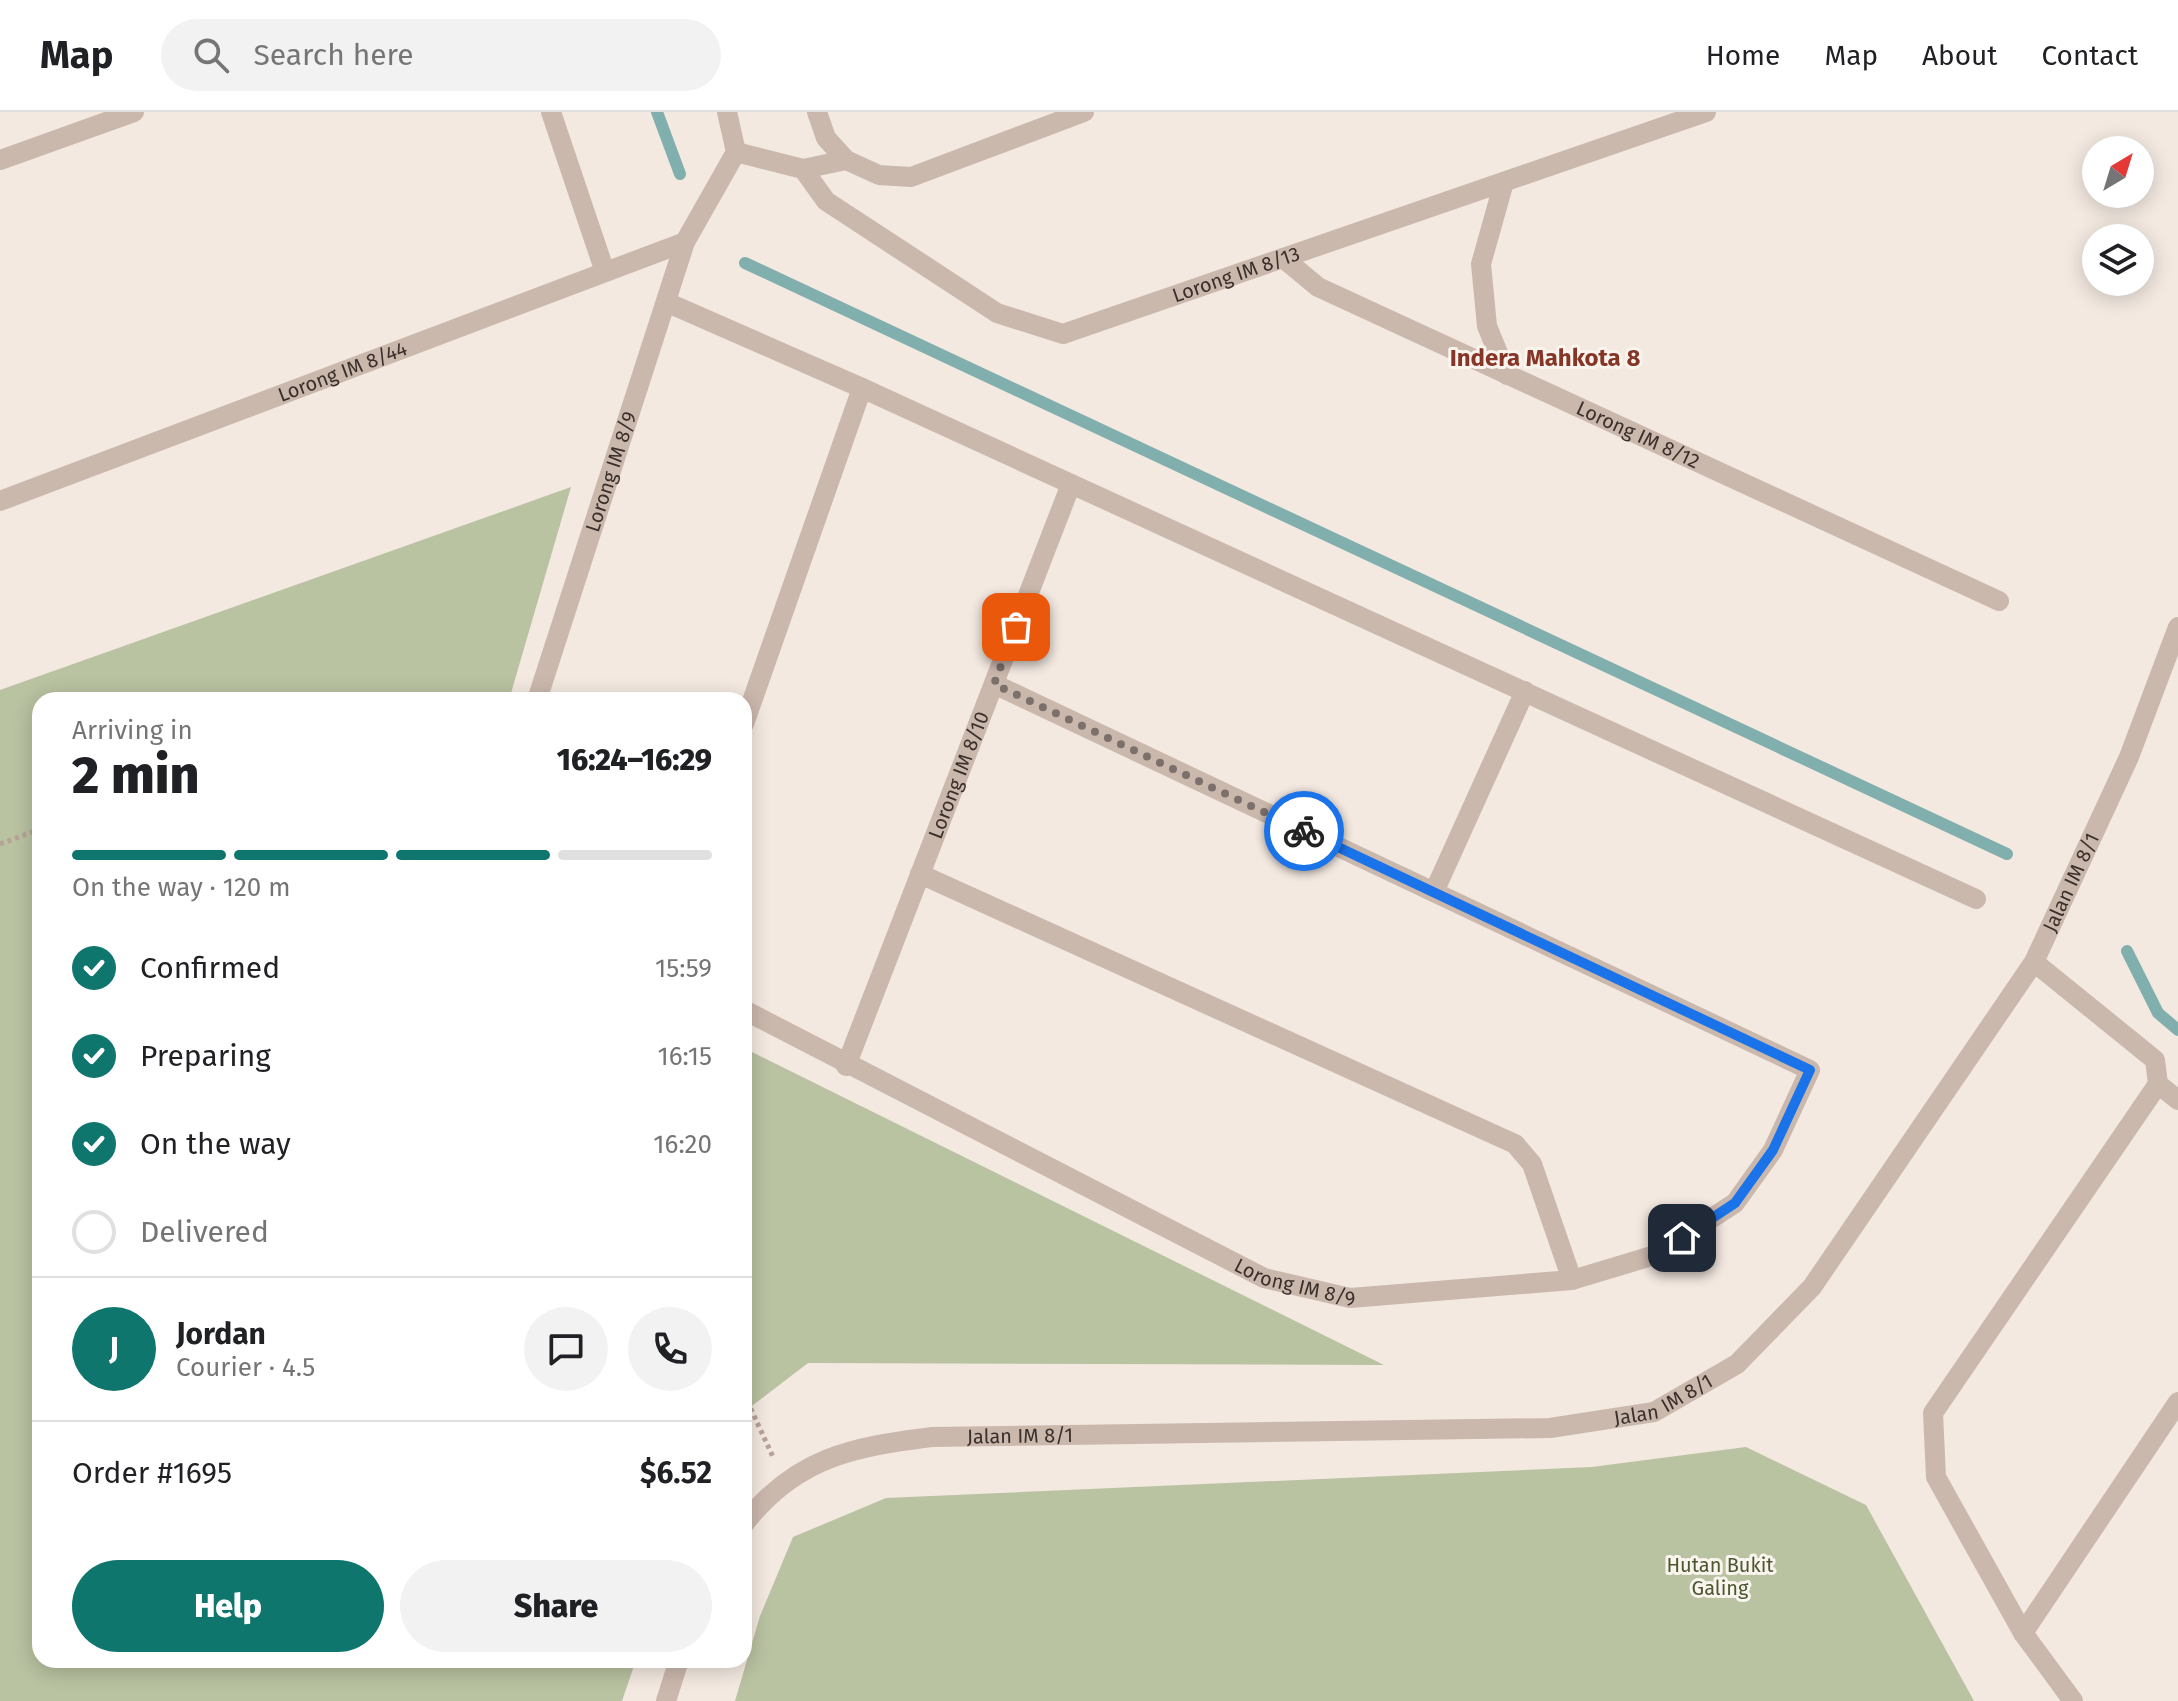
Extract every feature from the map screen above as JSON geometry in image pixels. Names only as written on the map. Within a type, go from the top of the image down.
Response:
[{"type":"street","points":[[0,160],[134,112]]},
{"type":"street","points":[[551,112],[605,272]]},
{"type":"street","points":[[727,112],[736,152],[803,169],[846,160]]},
{"type":"street","points":[[817,112],[826,138],[846,160],[879,175],[911,177],[1084,112]]},
{"type":"street","name":"Lorong IM 8/13","points":[[803,169],[826,201],[997,313],[1063,334],[1706,112]]},
{"type":"street","name":"Lorong IM 8/9","points":[[540,692],[685,242],[736,152]]},
{"type":"street","points":[[1504,182],[1481,264],[1487,326],[1507,375]]},
{"type":"street","name":"Lorong IM 8/44","points":[[0,501],[685,242]]},
{"type":"street","name":"Lorong IM 8/12","points":[[1283,258],[1318,287],[1999,601]]},
{"type":"street","points":[[666,302],[862,388],[1976,899]]},
{"type":"street","points":[[752,701],[862,388]]},
{"type":"street","name":"Lorong IM 8/10","points":[[846,1066],[1071,484]]},
{"type":"street","name":"Jalan IM 8/1","points":[[752,1516],[786,1483],[814,1463],[862,1446],[932,1437],[1550,1428],[1654,1412],[1737,1364],[1812,1287],[2034,962],[2129,757],[2178,627]]},
{"type":"street","points":[[994,684],[1434,892],[1525,691]]},
{"type":"street","points":[[920,874],[1515,1144],[1532,1164],[1572,1280]]},
{"type":"street","name":"Lorong IM 8/9","points":[[752,1014],[846,1066],[1264,1278],[1350,1298],[1572,1280],[1655,1255],[1735,1203],[1773,1150],[1810,1070],[1434,892]]},
{"type":"street","points":[[2034,962],[2155,1060],[2158,1084],[1933,1413],[1936,1477],[2023,1633],[2073,1701]]},
{"type":"street","points":[[2158,1084],[2178,1100]]},
{"type":"street","points":[[2023,1633],[2178,1402]]},
{"type":"street","points":[[666,1701],[676,1668]]},
{"type":"path","points":[[0,844],[32,832]]},
{"type":"path","points":[[752,1411],[786,1483]]},
{"type":"green space","points":[[571,487],[511,692],[32,692],[32,1668],[633,1668],[622,1701],[0,1701],[0,690]]},
{"type":"green space","points":[[752,1052],[1384,1365],[808,1363],[752,1406]]},
{"type":"green space","name":"Hutan Bukit Galing","points":[[1746,1447],[1866,1505],[1974,1701],[735,1701],[745,1668],[752,1668],[752,1643],[760,1616],[793,1537],[886,1498],[1592,1467]]},
{"type":"waterway","points":[[657,112],[680,174]]},
{"type":"waterway","points":[[745,263],[2007,854]]},
{"type":"waterway","points":[[2127,951],[2158,1013],[2178,1030]]},
{"type":"way so far","points":[[1016,627],[994,684],[1304,831]]},
{"type":"district","name":"Indera Mahkota 8","points":[[1545,358]]},
{"type":"route","points":[[1304,831],[1810,1070],[1773,1150],[1735,1203],[1682,1238]]}]
